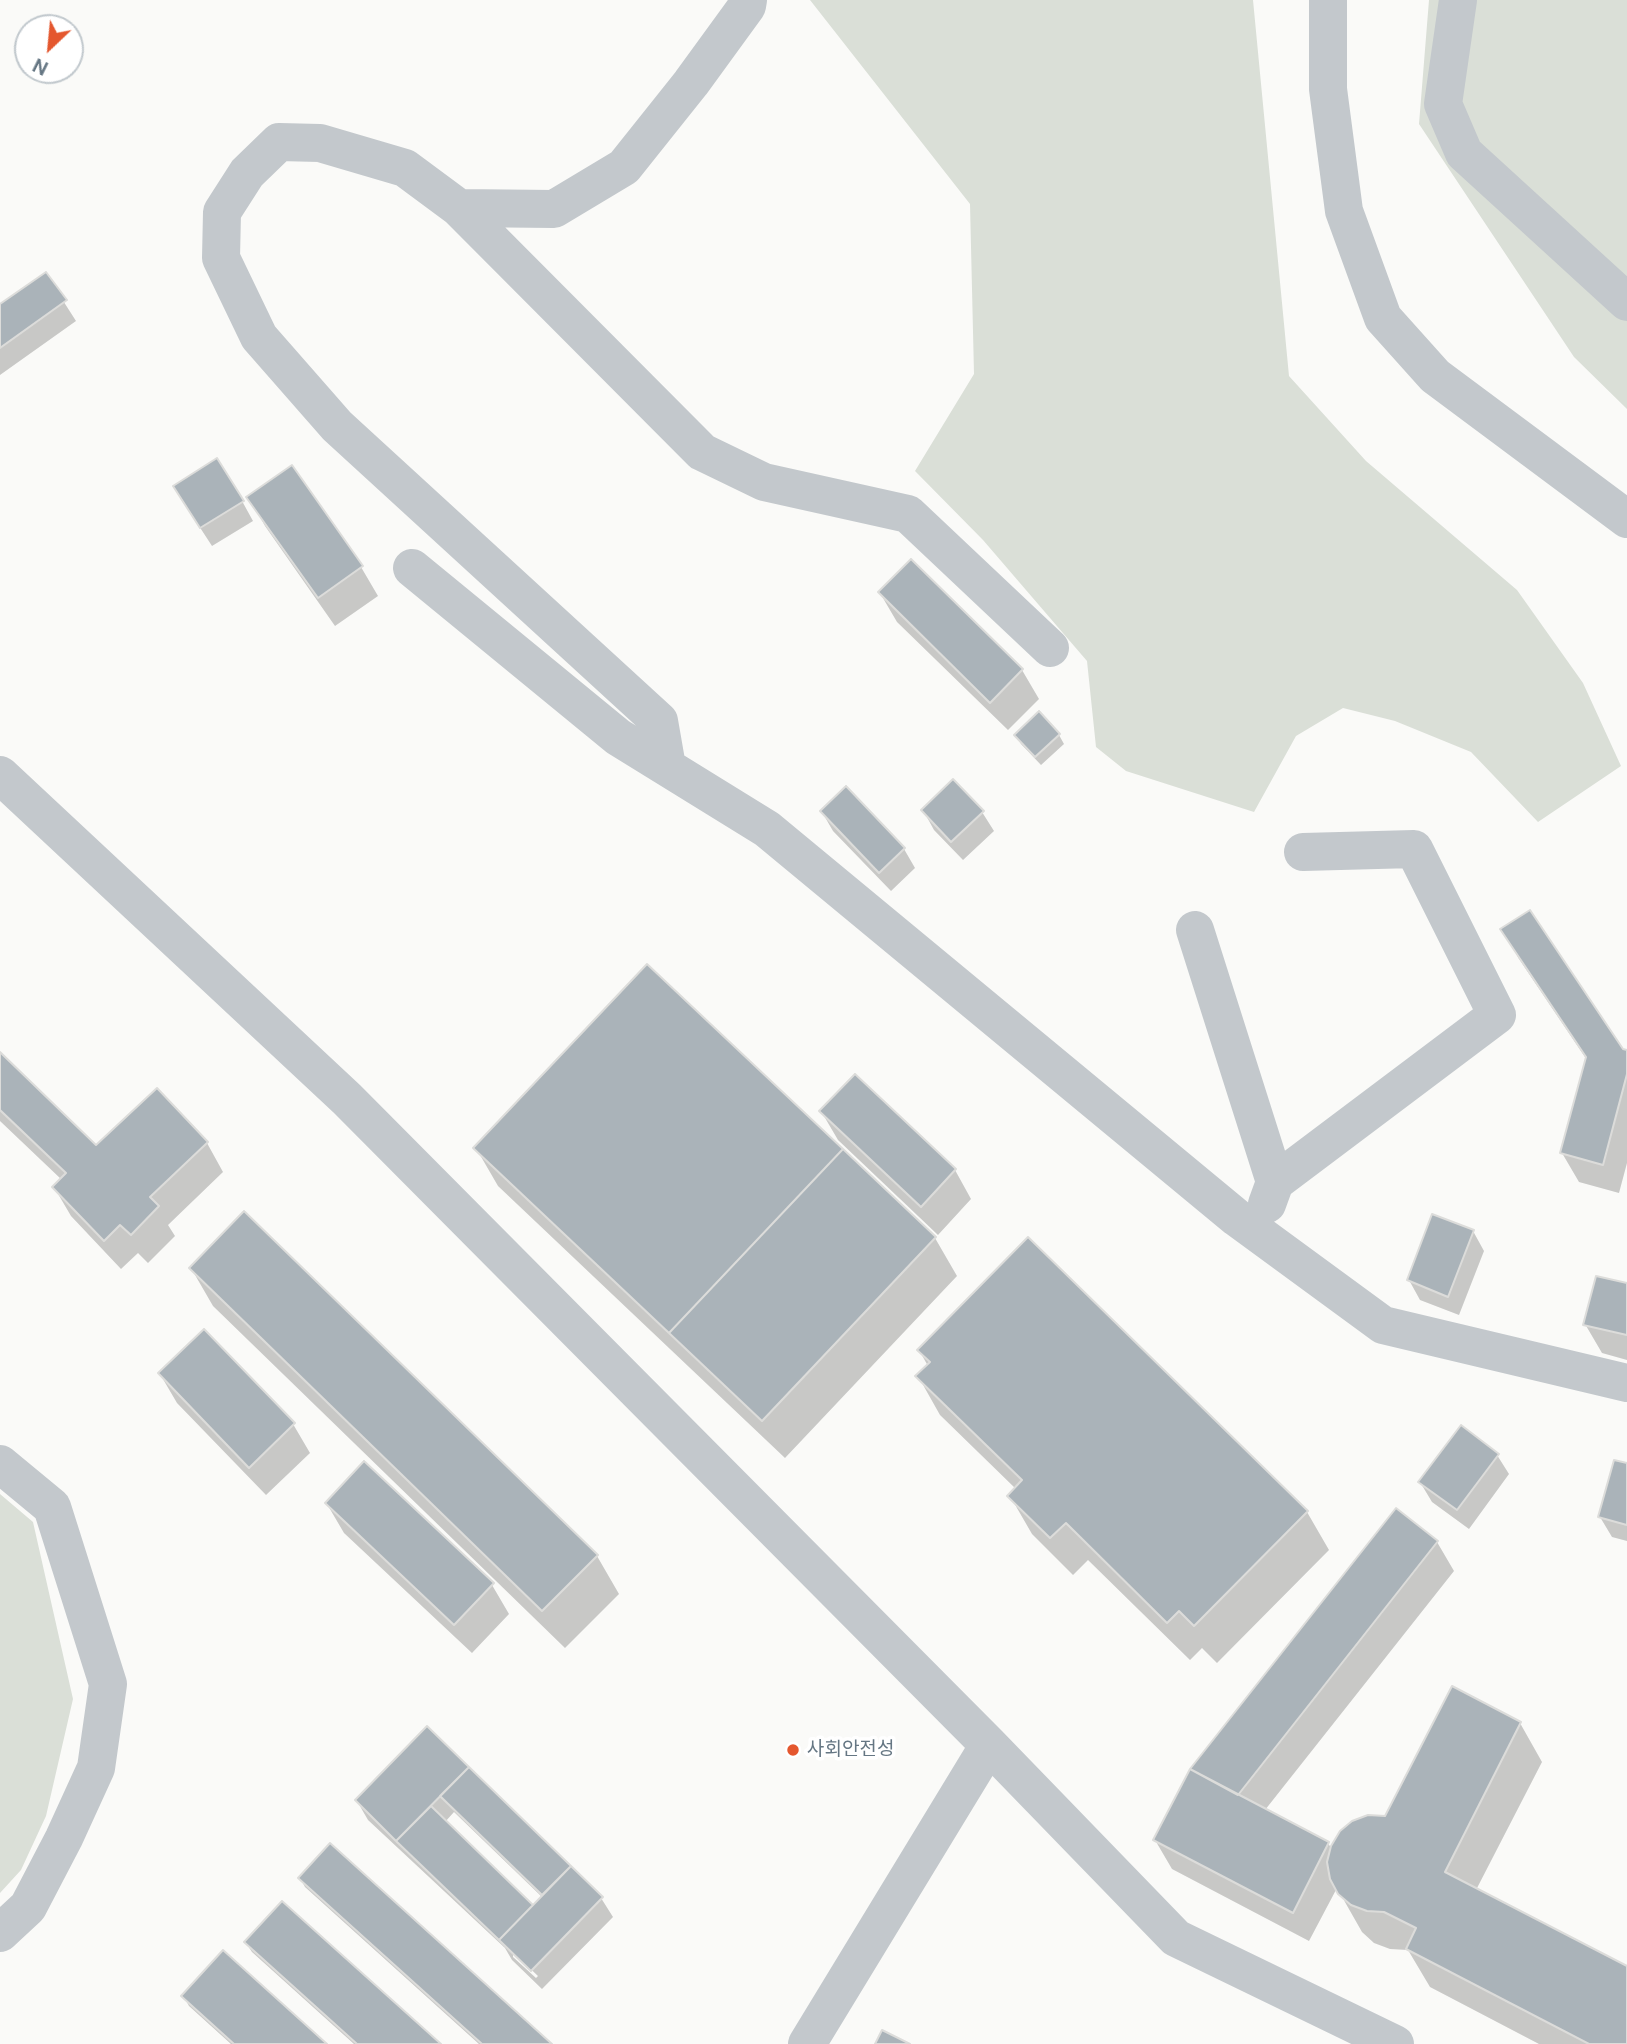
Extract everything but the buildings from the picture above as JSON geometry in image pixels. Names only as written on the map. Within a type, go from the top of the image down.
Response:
[{"type":"street","points":[[459,208],[554,209],[625,167],[691,83],[747,6],[748,0]]},
{"type":"street","points":[[1328,0],[1328,89],[1344,211],[1383,318],[1435,376],[1627,519]]},
{"type":"street","points":[[1458,0],[1443,104],[1464,153],[1627,302]]},
{"type":"street","points":[[667,767],[659,721],[337,426],[259,337],[221,258],[222,212],[247,173],[279,142],[320,143],[405,168],[459,208],[702,452],[764,482],[908,514],[1050,648]]},
{"type":"street","points":[[412,568],[618,737],[767,829],[1237,1218],[1383,1325],[1627,1383]]},
{"type":"street","points":[[0,775],[347,1099],[1176,1937],[1395,2044]]},
{"type":"street","points":[[1258,1232],[1275,1182],[1497,1015],[1413,849],[1303,852]]},
{"type":"street","points":[[1195,930],[1275,1182]]},
{"type":"street","points":[[0,1464],[52,1507],[108,1684],[96,1768],[28,1907],[0,1933]]},
{"type":"street","points":[[807,2044],[989,1745]]},
{"type":"shaded area","points":[[810,0],[1253,0],[1289,376],[1366,461],[1517,590],[1583,683],[1621,766],[1538,822],[1471,752],[1395,721],[1343,708],[1296,736],[1254,812],[1126,771],[1096,747],[1087,661],[983,540],[915,471],[974,374],[970,204]]},
{"type":"shaded area","points":[[1429,0],[1627,0],[1627,409],[1574,357],[1419,124]]},
{"type":"shaded area","points":[[0,1494],[33,1522],[73,1699],[46,1816],[21,1870],[0,1893]]},
{"type":"place","name":"사회안전성","points":[[793,1750]]}]
